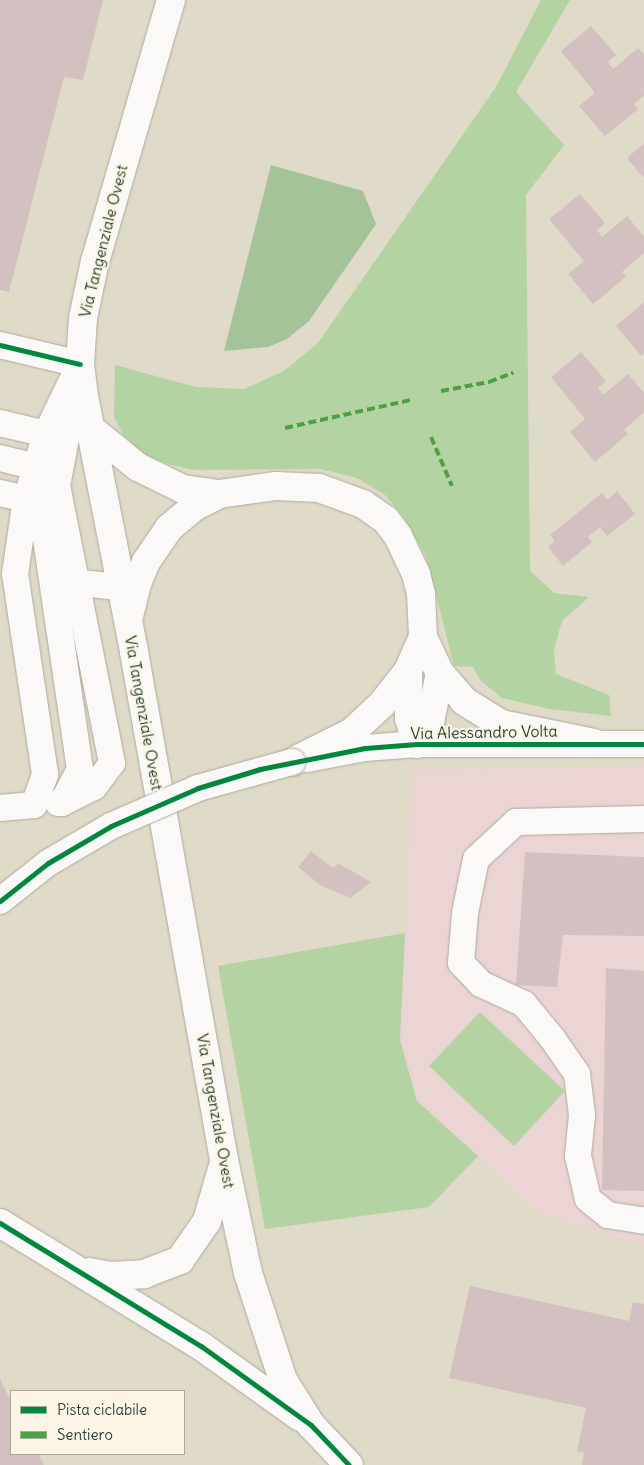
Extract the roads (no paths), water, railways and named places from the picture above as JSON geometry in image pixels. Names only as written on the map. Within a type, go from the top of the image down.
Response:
[{"type":"main road","name":"Via Tangenziale Ovest","points":[[172,0],[94,261],[83,318],[80,364],[224,1160],[248,1273],[273,1356],[283,1380],[311,1426],[349,1465]]},
{"type":"main road","points":[[91,429],[122,456],[166,483],[183,489],[219,494],[276,486],[319,488],[363,504],[386,520],[407,554],[421,594],[422,637],[408,671],[382,704],[352,732],[292,762]]},
{"type":"main road","points":[[128,623],[136,584],[158,542],[181,517],[219,494]]},
{"type":"main road","points":[[422,637],[440,673],[464,701],[501,724],[594,743]]},
{"type":"main road","points":[[408,671],[409,718],[417,744]]},
{"type":"main road","points":[[417,744],[430,722],[440,673]]},
{"type":"main road","points":[[78,1269],[129,1276],[160,1270],[180,1260],[207,1221],[220,1181],[224,1160]]},
{"type":"main road","points":[[0,1223],[201,1346],[311,1426]]},
{"type":"street","points":[[0,345],[80,364]]},
{"type":"street","points":[[34,805],[45,774],[9,600],[10,536],[26,499],[46,434],[80,364]]},
{"type":"street","points":[[0,808],[62,803],[94,787],[112,763],[78,583],[57,486],[80,364]]},
{"type":"street","points":[[0,423],[46,434]]},
{"type":"street","points":[[0,458],[36,467]]},
{"type":"street","points":[[36,467],[78,583]]},
{"type":"street","points":[[36,467],[80,769],[62,803]]},
{"type":"street","points":[[0,493],[26,499]]},
{"type":"street","points":[[8,572],[51,580],[120,587]]},
{"type":"street","name":"Via Alessandro Volta","points":[[0,901],[48,863],[111,826],[198,788],[292,762],[365,748],[417,744],[644,744]]},
{"type":"street","points":[[644,819],[516,822],[476,859],[465,913],[461,962],[481,984],[524,1004],[552,1038],[577,1074],[582,1114],[578,1156],[588,1199],[608,1215],[644,1221]]}]
